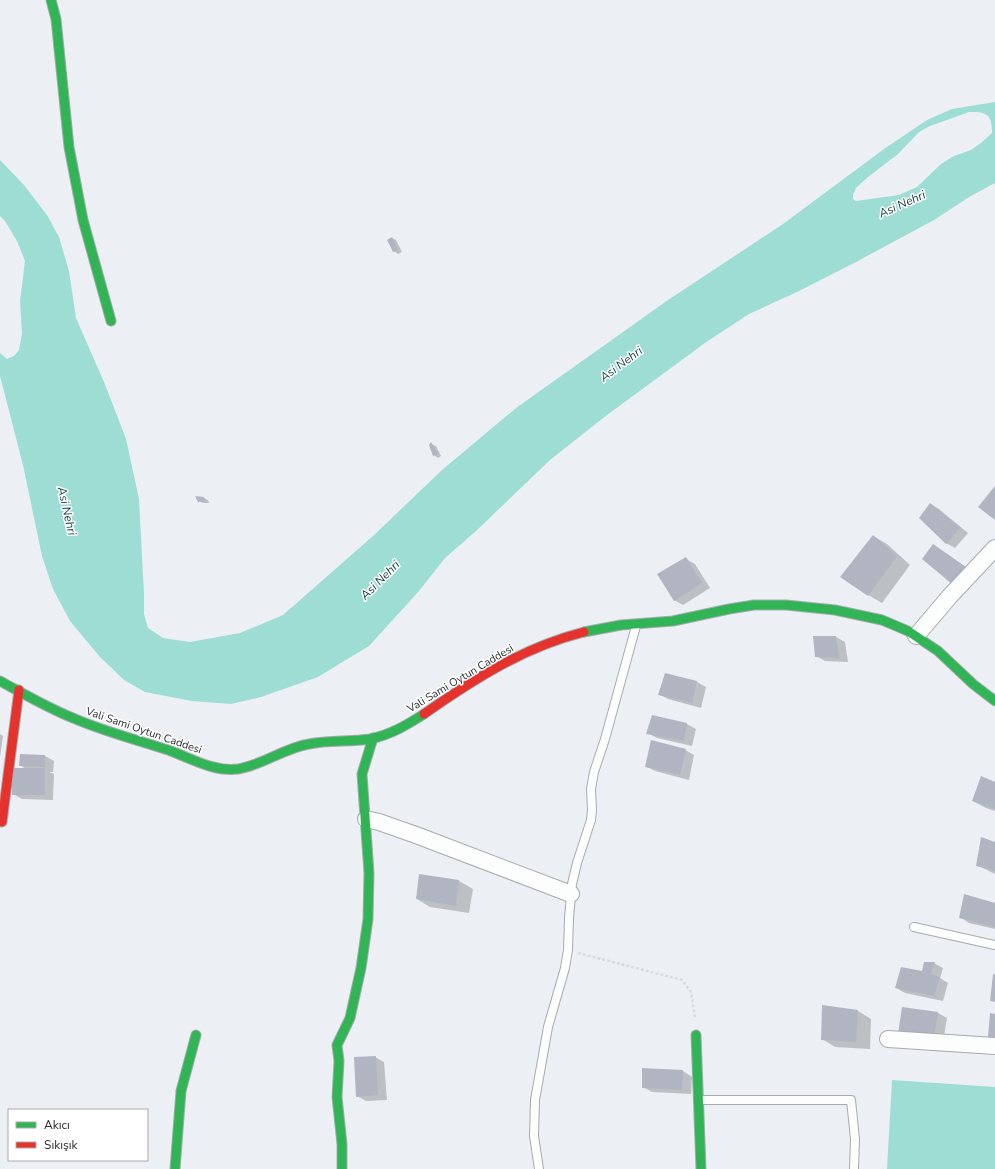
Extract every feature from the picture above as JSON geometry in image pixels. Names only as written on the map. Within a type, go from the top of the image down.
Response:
[{"type":"street","points":[[51,0],[56,19],[70,155],[83,220],[111,321]]},
{"type":"street","points":[[916,636],[950,596],[995,548]]},
{"type":"street","name":"Vali Sami Oytun Caddesi","points":[[0,681],[71,718],[213,766],[228,769],[244,768],[296,747],[309,744],[372,738],[388,734],[404,726],[499,666],[522,654],[546,644],[584,632],[637,623],[665,622],[705,613],[762,605],[816,607],[852,613],[894,624],[937,650],[970,682],[995,701]]},
{"type":"street","points":[[2,822],[19,690]]},
{"type":"street","points":[[342,1169],[342,1144],[337,1097],[339,1061],[337,1045],[350,1018],[361,968],[368,919],[369,874],[362,774],[372,738]]},
{"type":"street","points":[[366,819],[416,835],[571,894]]},
{"type":"street","points":[[175,1169],[181,1091],[196,1035]]},
{"type":"street","points":[[696,1035],[701,1169]]},
{"type":"street","points":[[888,1039],[995,1046]]},
{"type":"lane","points":[[539,1169],[534,1136],[535,1100],[548,1028],[565,968],[568,950],[571,894],[577,863],[591,820],[591,789],[594,772],[605,739],[637,623]]},
{"type":"lane","points":[[914,927],[995,945]]},
{"type":"lane","points":[[699,1100],[851,1100],[855,1139],[854,1169]]},
{"type":"path","points":[[568,950],[682,980],[689,987],[693,997],[696,1035]]},
{"type":"water","name":"Asi Nehri","points":[[995,102],[995,183],[969,197],[934,220],[856,262],[749,314],[705,343],[607,415],[550,460],[476,531],[445,558],[419,591],[369,646],[318,677],[261,697],[231,704],[192,701],[145,692],[124,680],[100,657],[70,621],[53,589],[42,556],[23,465],[0,376],[0,353],[7,359],[14,356],[19,350],[22,334],[20,301],[25,261],[17,241],[5,221],[0,216],[0,160],[24,185],[47,215],[59,237],[69,271],[76,318],[104,382],[126,439],[139,499],[144,614],[148,628],[163,638],[190,642],[240,633],[283,615],[373,536],[442,470],[516,408],[668,300],[783,224],[884,149],[927,120],[952,109]],"holes":[[[969,112],[987,115],[991,122],[992,133],[981,143],[971,150],[954,156],[941,164],[917,187],[899,195],[856,201],[853,199],[856,188],[898,154],[919,132],[930,126]]]},
{"type":"water","points":[[892,1080],[995,1087],[995,1169],[887,1169]]},
{"type":"building","points":[[392,237],[398,250],[393,252],[387,240]]},
{"type":"building","points":[[431,442],[438,454],[433,456],[429,445]]},
{"type":"building","points":[[995,486],[995,520],[978,507]]},
{"type":"building","points":[[195,496],[204,497],[205,501],[198,502]]},
{"type":"building","points":[[930,503],[960,528],[946,544],[919,518]]},
{"type":"building","points":[[873,535],[897,556],[868,596],[840,577]]},
{"type":"building","points":[[933,544],[966,567],[952,584],[922,559]]},
{"type":"building","points":[[686,557],[702,583],[674,601],[657,574]]},
{"type":"building","points":[[813,636],[836,636],[839,658],[815,657]]},
{"type":"building","points":[[665,673],[697,681],[692,703],[658,695]]},
{"type":"building","points":[[652,715],[687,723],[684,741],[646,734]]},
{"type":"building","points":[[651,740],[686,749],[680,775],[645,767]]},
{"type":"building","points":[[20,754],[45,755],[45,767],[19,766]]},
{"type":"building","points":[[12,768],[45,768],[45,795],[12,795]]},
{"type":"building","points":[[981,776],[995,782],[995,809],[972,801]]},
{"type":"building","points":[[981,837],[995,842],[995,871],[976,866]]},
{"type":"building","points":[[419,874],[459,880],[456,906],[416,899]]},
{"type":"building","points":[[964,894],[995,903],[995,927],[959,918]]},
{"type":"building","points":[[924,962],[935,962],[931,974],[940,977],[934,996],[895,988],[901,967],[922,971]]},
{"type":"building","points":[[993,974],[995,975],[995,1002],[990,1001]]},
{"type":"building","points":[[822,1005],[858,1010],[856,1042],[821,1040]]},
{"type":"building","points":[[902,1007],[938,1012],[934,1038],[898,1034]]},
{"type":"building","points":[[990,1013],[995,1014],[995,1037],[988,1037]]},
{"type":"building","points":[[376,1056],[378,1095],[356,1097],[354,1057]]},
{"type":"building","points":[[642,1068],[683,1070],[682,1090],[642,1088]]},
{"type":"traffic: fast","points":[[51,0],[56,19],[69,147],[83,220],[111,321]]},
{"type":"traffic: fast","points":[[584,632],[621,625],[673,621],[754,605],[786,605],[835,610],[882,620],[908,631],[938,651],[973,684],[995,701]]},
{"type":"traffic: fast","points":[[0,681],[45,705],[85,723],[171,751],[220,769],[238,769],[247,767],[291,749],[309,744],[370,739],[398,729],[424,714]]},
{"type":"traffic: fast","points":[[342,1169],[342,1144],[337,1097],[339,1061],[337,1045],[350,1018],[361,968],[368,919],[369,873],[362,774],[373,738]]},
{"type":"traffic: fast","points":[[175,1169],[181,1091],[196,1035]]},
{"type":"traffic: fast","points":[[696,1035],[701,1169]]},
{"type":"traffic: jam","points":[[424,714],[481,677],[520,655],[562,638],[584,632]]},
{"type":"traffic: jam","points":[[2,822],[19,690]]}]
